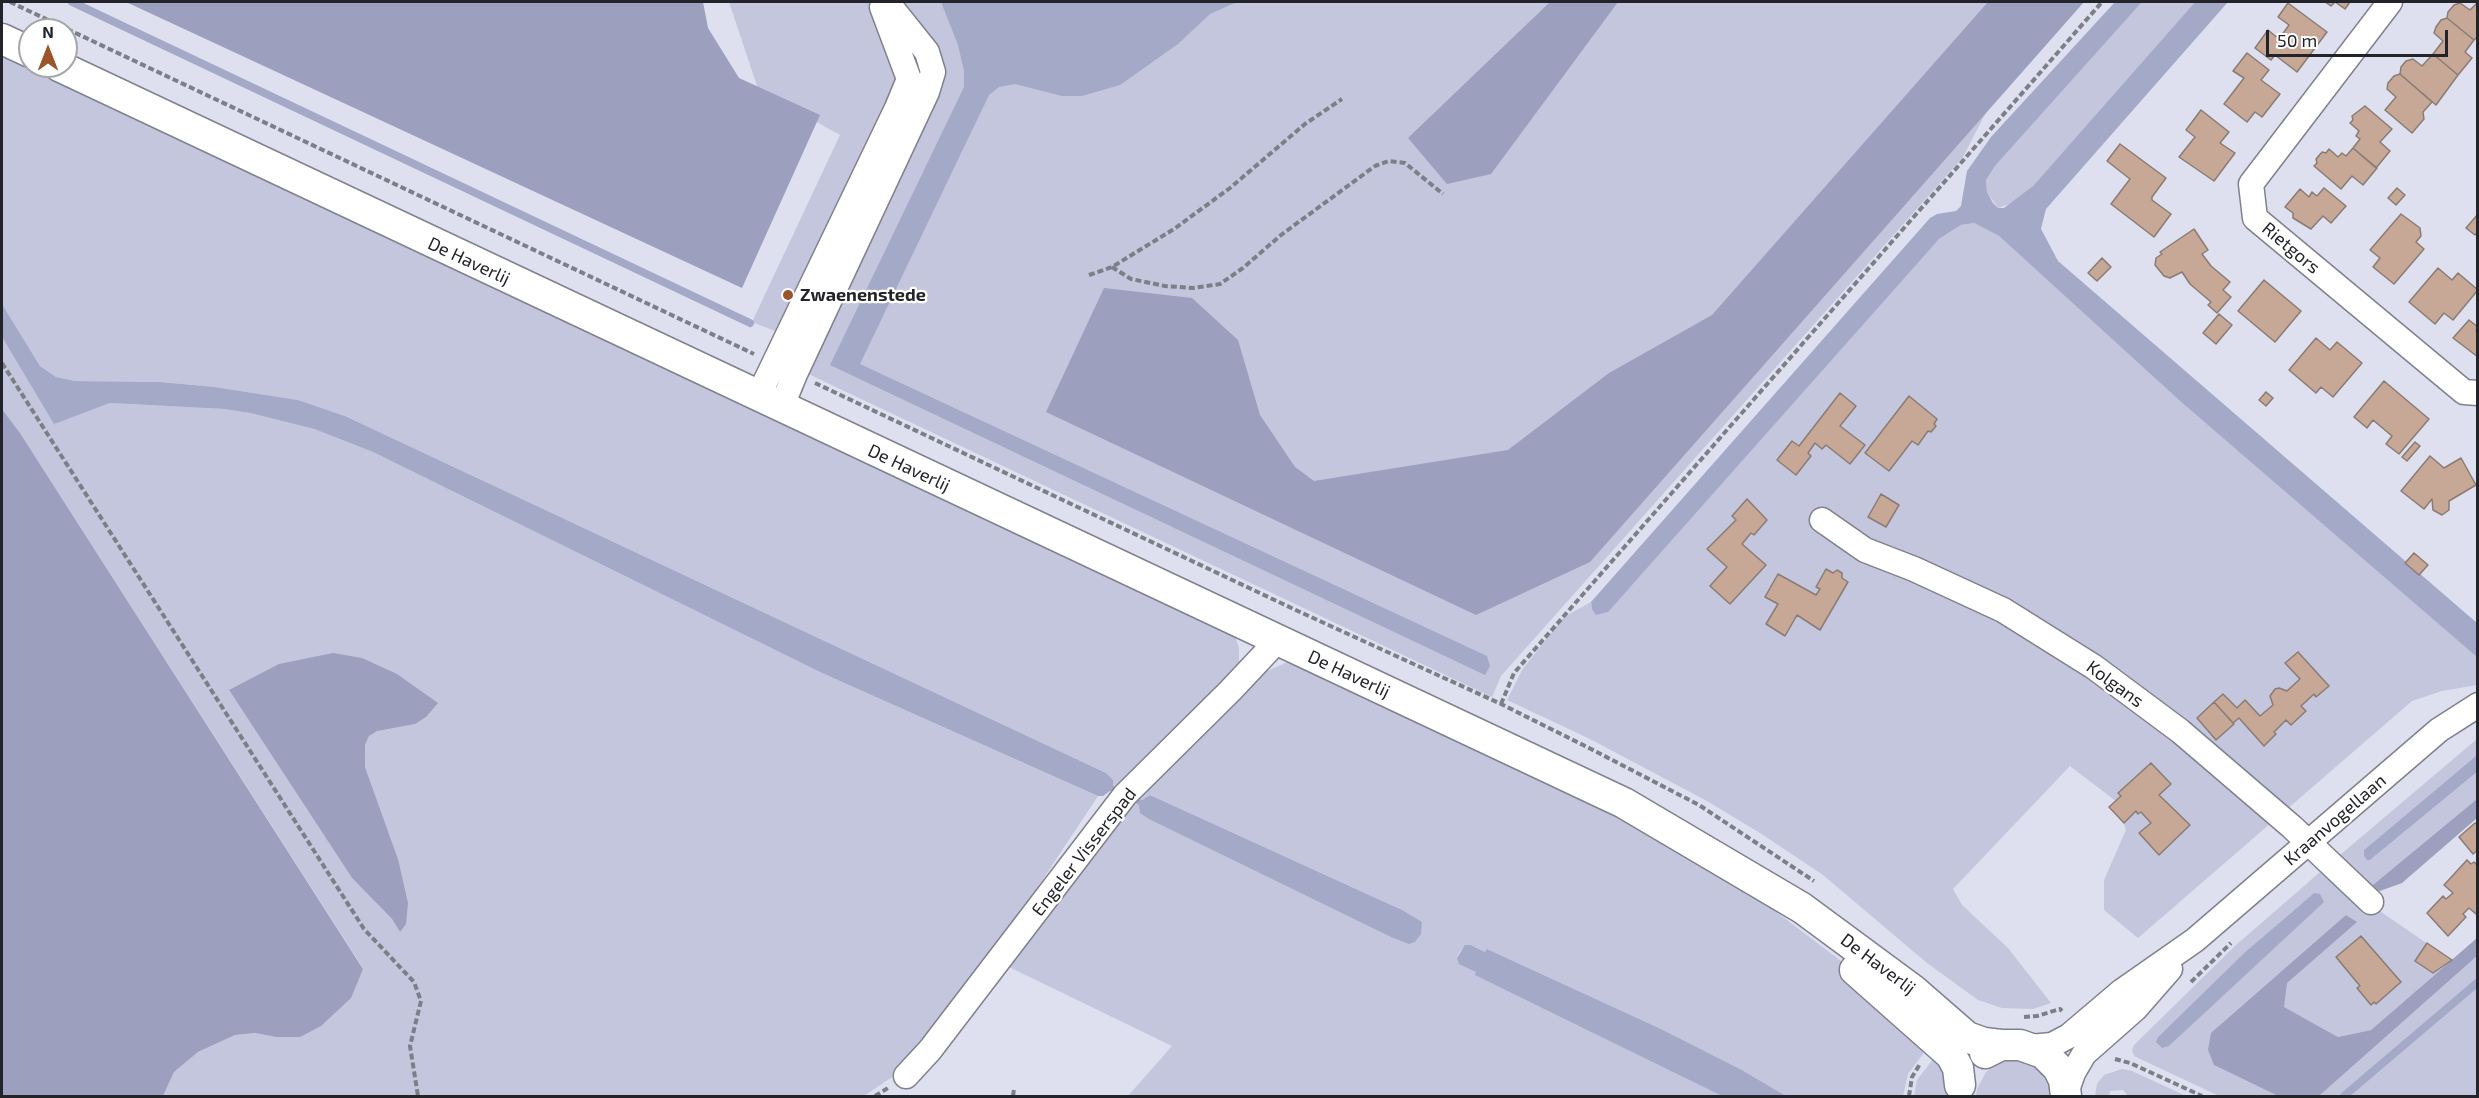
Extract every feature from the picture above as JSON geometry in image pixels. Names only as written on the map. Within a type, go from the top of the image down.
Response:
[{"type":"street","points":[[769,403],[773,363],[892,119],[909,79],[880,2]]},
{"type":"street","points":[[769,403],[795,374],[927,92],[933,72],[927,52],[887,2]]},
{"type":"street","name":"Rietgors","points":[[2390,2],[2251,184],[2255,218],[2464,392],[2478,393]]},
{"type":"street","points":[[2,39],[18,46]]},
{"type":"street","name":"De Haverlij","points":[[78,75],[769,403],[1624,804],[1802,908],[1913,990],[1967,1037],[1984,1043],[2016,1046]]},
{"type":"street","name":"Kolgans","points":[[1822,520],[1865,550],[1914,569],[2003,610],[2094,667],[2180,731],[2308,843],[2371,902]]},
{"type":"street","name":"Engeler Visserspad","points":[[906,1076],[944,1032],[1125,795],[1278,640]]},
{"type":"street","name":"Kraanvogellaan","points":[[2016,1046],[2052,1045],[2069,1036],[2122,991],[2195,940],[2439,730],[2478,705]]},
{"type":"street","name":"De Haverlij","points":[[1753,881],[1951,1054],[1958,1068],[1959,1091]]},
{"type":"street","name":"Kraanvogellaan","points":[[2066,1095],[2073,1073],[2084,1054],[2135,1009],[2195,940]]},
{"type":"street","points":[[1959,1091],[1966,1069],[1979,1055],[2016,1046],[2043,1053],[2058,1068],[2066,1095]]},
{"type":"path","name":"De Haverlij","points":[[10,2],[773,363]]},
{"type":"path","points":[[1501,704],[1514,673],[2102,2]]},
{"type":"path","points":[[1089,275],[1112,267],[1174,229],[1202,209],[1305,124],[1342,99]]},
{"type":"path","points":[[1112,267],[1131,279],[1165,286],[1193,288],[1220,284],[1243,268],[1281,235],[1376,166],[1389,161],[1405,163],[1443,194]]},
{"type":"path","points":[[2,363],[364,929],[414,982],[421,1001],[410,1046],[418,1096]]},
{"type":"path","name":"De Haverlij","points":[[795,374],[1300,612]]},
{"type":"path","points":[[2185,988],[2233,942]]},
{"type":"path","points":[[2121,1050],[2113,1058],[2130,1063],[2202,1096]]},
{"type":"path","points":[[1013,1096],[1014,1089]]},
{"type":"shaded area","points":[[126,2],[703,2],[708,28],[739,78],[820,115],[742,288]]},
{"type":"shaded area","points":[[729,2],[2043,2],[1963,157],[1501,676],[1492,697],[804,372],[780,333],[752,322],[840,135],[758,89]]},
{"type":"shaded area","points":[[941,2],[1237,2],[1210,14],[1178,44],[1120,85],[1082,96],[1062,96],[1015,84],[999,87],[989,95],[860,364],[1487,656],[1490,666],[1485,675],[830,365],[964,87],[964,71],[958,45]]},
{"type":"shaded area","points":[[1550,2],[1618,2],[1491,174],[1447,184],[1408,138]]},
{"type":"shaded area","points":[[1988,2],[2084,2],[1590,562],[1476,615],[1046,412],[1104,288],[1192,298],[1238,340],[1260,415],[1295,467],[1314,481],[1508,450],[1609,373],[1712,315]]},
{"type":"shaded area","points":[[2115,2],[2142,2],[1995,166],[1986,180],[1987,192],[1993,203],[1998,208],[2004,208],[2033,186],[2195,2],[2228,2],[2046,209],[2041,229],[2058,261],[2477,623],[2477,657],[2180,401],[1999,236],[1974,223],[1961,225],[1939,239],[1608,612],[1596,615],[1591,602],[1930,218],[1937,214],[1956,211],[1961,206],[1967,171],[1991,137]]},
{"type":"shaded area","points":[[2142,2],[2195,2],[2033,186],[2013,203],[1998,208],[1987,192],[1986,180],[1995,166]]},
{"type":"shaded area","points":[[2,53],[18,60],[18,78],[58,78],[85,90],[1234,633],[1239,648],[1239,664],[1231,679],[1115,787],[1106,773],[345,416],[298,400],[215,387],[160,382],[75,381],[56,377],[40,366],[2,304]]},
{"type":"shaded area","points":[[1974,223],[1999,236],[2180,401],[2478,657],[2477,685],[2442,691],[2412,701],[2138,938],[2104,910],[2104,880],[2126,830],[2117,802],[2070,766],[1953,889],[1962,905],[2008,948],[2051,1003],[2033,1009],[2002,1008],[1978,1000],[1927,963],[1823,875],[1760,833],[1707,801],[1590,739],[1507,700],[1522,670],[1564,617],[1591,602],[1592,609],[1939,239],[1961,225]]},
{"type":"shaded area","points":[[2,304],[40,366],[56,377],[75,381],[160,382],[215,387],[298,400],[345,416],[1106,773],[1113,780],[1114,792],[1110,791],[1103,796],[1098,796],[822,673],[373,452],[314,429],[224,409],[110,403],[54,424],[2,337]]},
{"type":"shaded area","points":[[2,337],[54,423],[110,403],[224,409],[314,429],[373,452],[822,673],[1098,796],[992,956],[898,1073],[864,1096],[163,1096],[174,1072],[198,1052],[235,1035],[255,1033],[276,1037],[363,968],[20,433],[2,409]],"holes":[[[229,690],[415,724],[377,730],[369,736],[365,745],[365,767],[398,859],[400,932],[392,919],[352,878]]]},
{"type":"shaded area","points":[[2,409],[20,433],[363,969],[351,998],[321,1026],[300,1037],[276,1037],[255,1033],[235,1035],[198,1052],[174,1072],[163,1096],[2,1096]]},
{"type":"shaded area","points":[[333,653],[362,658],[397,674],[438,703],[426,717],[415,724],[377,731],[369,736],[365,745],[365,767],[398,859],[408,903],[406,924],[400,932],[392,919],[352,878],[229,690],[279,664]]},
{"type":"shaded area","points":[[1292,660],[1510,759],[1666,840],[1746,889],[1841,961],[1929,1046],[1908,1074],[1903,1096],[1786,1096],[1742,1070],[1661,1029],[1487,949],[1486,952],[1471,945],[1461,950],[1457,957],[1476,972],[1722,1096],[1128,1096],[1172,1046],[1009,967],[1136,796],[1265,672]],"holes":[[[1150,795],[1402,910],[1142,800]]]},
{"type":"shaded area","points":[[2477,739],[2477,755],[2364,850],[2364,856],[2370,860],[2477,772],[2477,799],[2368,889],[2338,859],[2340,855]]},
{"type":"shaded area","points":[[2477,755],[2477,772],[2370,860],[2367,860],[2364,850]]},
{"type":"shaded area","points":[[1150,795],[1402,910],[1422,922],[1421,934],[1415,942],[1409,944],[1391,937],[1149,819],[1140,813],[1139,805],[1136,803],[1137,799],[1142,800]]},
{"type":"shaded area","points":[[2477,799],[2477,818],[2402,883],[2380,891],[2368,889]]},
{"type":"shaded area","points":[[2323,872],[2451,960],[2371,1030],[2338,1037],[2283,1007],[2286,983],[2214,1065],[2278,1096],[2219,1096],[2134,1056],[2132,1050],[2134,1045],[2236,945],[2319,873]],"holes":[[[2314,893],[2285,936],[2169,1046],[2158,1037],[2244,953]],[[2346,915],[2356,922],[2287,982]]]},
{"type":"shaded area","points":[[2314,893],[2320,894],[2324,902],[2169,1046],[2162,1048],[2156,1042],[2158,1037],[2244,953]]},
{"type":"shaded area","points":[[2346,915],[2357,922],[2287,983],[2284,1007],[2338,1037],[2371,1030],[2477,938],[2477,956],[2319,1096],[2278,1096],[2214,1065],[2208,1050],[2211,1033]]},
{"type":"shaded area","points":[[1465,945],[1471,945],[1485,952],[1487,949],[1661,1029],[1742,1070],[1786,1096],[1722,1096],[1475,975],[1476,972],[1459,964],[1457,958]]},
{"type":"shaded area","points":[[2477,956],[2477,1096],[2319,1096]]},
{"type":"shaded area","points":[[1938,1053],[1949,1085],[1947,1096],[1914,1096],[1917,1080]]},
{"type":"shaded area","points":[[2012,1059],[2022,1060],[2039,1070],[2049,1087],[2051,1096],[1976,1096],[1986,1072],[1993,1065]]},
{"type":"shaded area","points":[[2122,1069],[2132,1071],[2186,1096],[2128,1096],[2123,1090],[2110,1091],[2109,1096],[2095,1096],[2097,1084],[2104,1075]]},
{"type":"building","points":[[2335,2],[2350,2],[2345,9]]},
{"type":"building","points":[[2478,2],[2478,36],[2474,40],[2447,18],[2448,12],[2454,5],[2460,3],[2470,10]]},
{"type":"building","points":[[2288,3],[2327,32],[2297,72],[2275,55],[2271,60],[2255,48],[2268,30],[2279,39],[2289,25],[2278,17]]},
{"type":"building","points":[[2447,18],[2474,40],[2465,52],[2472,58],[2458,75],[2433,54],[2443,41],[2434,33],[2436,27],[2441,20]]},
{"type":"building","points":[[2247,53],[2269,70],[2261,80],[2280,94],[2262,117],[2255,112],[2247,122],[2224,104],[2244,78],[2233,71]]},
{"type":"building","points":[[2433,54],[2458,75],[2436,105],[2400,74],[2401,67],[2406,61],[2413,59],[2422,66]]},
{"type":"building","points":[[2400,74],[2432,102],[2423,112],[2424,119],[2412,133],[2385,110],[2396,97],[2387,89],[2388,83],[2394,76]]},
{"type":"building","points":[[2365,106],[2392,129],[2380,142],[2390,151],[2376,168],[2353,148],[2360,139],[2356,136],[2359,131],[2350,123],[2353,120],[2352,116]]},
{"type":"building","points":[[2201,110],[2229,132],[2220,143],[2235,153],[2214,181],[2179,157],[2195,137],[2186,130]]},
{"type":"building","points":[[2120,144],[2166,178],[2152,200],[2171,214],[2154,237],[2111,204],[2130,179],[2107,161]]},
{"type":"building","points":[[2353,148],[2377,168],[2363,185],[2352,176],[2341,189],[2314,166],[2322,152],[2326,153],[2329,149],[2338,157],[2342,153],[2346,156]]},
{"type":"building","points":[[2324,188],[2346,206],[2331,223],[2323,216],[2311,229],[2293,218],[2293,213],[2285,207],[2300,189],[2309,197],[2312,192],[2317,196]]},
{"type":"building","points":[[2397,188],[2405,195],[2396,205],[2388,198]]},
{"type":"building","points":[[2401,214],[2420,228],[2421,236],[2416,242],[2424,249],[2394,284],[2373,267],[2380,258],[2370,250]]},
{"type":"building","points":[[2478,214],[2478,232],[2475,235],[2466,228]]},
{"type":"building","points":[[2194,229],[2208,250],[2202,254],[2211,266],[2230,282],[2223,290],[2231,297],[2217,313],[2208,305],[2211,302],[2190,284],[2182,272],[2170,278],[2164,276],[2155,265],[2156,258],[2162,254],[2160,252]]},
{"type":"building","points":[[2102,258],[2111,267],[2097,281],[2088,273]]},
{"type":"building","points":[[2438,268],[2452,280],[2458,273],[2478,290],[2453,320],[2444,313],[2435,324],[2409,302]]},
{"type":"building","points":[[2264,280],[2301,311],[2275,342],[2238,311]]},
{"type":"building","points":[[2219,314],[2232,325],[2216,344],[2203,333]]},
{"type":"building","points":[[2469,320],[2478,327],[2476,331],[2478,332],[2478,357],[2453,338]]},
{"type":"building","points":[[2316,338],[2330,350],[2337,342],[2362,363],[2333,397],[2321,387],[2316,393],[2289,370]]},
{"type":"building","points":[[2384,381],[2429,419],[2399,454],[2386,444],[2392,436],[2373,420],[2367,428],[2354,417]]},
{"type":"building","points":[[2266,392],[2273,398],[2266,406],[2259,400]]},
{"type":"building","points":[[1840,393],[1856,406],[1840,426],[1865,445],[1850,464],[1826,445],[1822,449],[1815,443],[1808,453],[1811,456],[1796,475],[1777,460],[1792,441],[1799,446]]},
{"type":"building","points":[[1909,396],[1937,419],[1934,424],[1936,426],[1931,432],[1928,431],[1918,445],[1912,441],[1889,471],[1865,453]]},
{"type":"building","points":[[2415,442],[2420,446],[2407,461],[2402,457]]},
{"type":"building","points":[[2430,456],[2444,468],[2461,458],[2476,485],[2449,501],[2449,510],[2442,515],[2433,510],[2432,499],[2424,509],[2401,491]]},
{"type":"building","points":[[1881,494],[1899,505],[1886,527],[1868,517]]},
{"type":"building","points":[[1747,499],[1767,520],[1754,535],[1751,533],[1742,544],[1766,565],[1730,604],[1710,586],[1727,567],[1707,549],[1736,520],[1732,516]]},
{"type":"building","points":[[2414,553],[2428,565],[2419,575],[2405,563]]},
{"type":"building","points":[[1826,569],[1833,573],[1837,570],[1848,582],[1820,630],[1797,615],[1785,636],[1766,624],[1778,604],[1765,597],[1778,574],[1816,595],[1820,589],[1816,587]]},
{"type":"building","points":[[2298,652],[2329,686],[2316,697],[2314,694],[2301,706],[2306,711],[2291,725],[2286,720],[2264,746],[2239,718],[2233,723],[2214,702],[2223,694],[2237,708],[2245,700],[2260,716],[2273,705],[2270,696],[2275,689],[2287,691],[2300,679],[2285,663]]},
{"type":"building","points":[[2214,702],[2234,724],[2216,740],[2197,718]]},
{"type":"building","points":[[2151,763],[2171,784],[2159,795],[2190,825],[2159,855],[2139,833],[2151,823],[2141,812],[2138,814],[2136,811],[2124,823],[2109,807],[2121,796],[2118,793]]},
{"type":"building","points":[[2475,823],[2478,825],[2478,850],[2473,854],[2459,837]]},
{"type":"building","points":[[2467,860],[2478,866],[2478,912],[2476,914],[2469,908],[2463,914],[2466,917],[2448,936],[2427,913],[2443,896],[2446,899],[2453,893],[2444,885]]},
{"type":"building","points":[[2361,936],[2401,982],[2376,1004],[2374,1002],[2371,1005],[2357,988],[2360,986],[2336,957]]},
{"type":"building","points":[[2427,943],[2452,960],[2433,973],[2415,961]]},
{"type":"waterway","points":[[72,2],[750,323]]},
{"type":"waterway","points":[[2344,1096],[2478,982]]},
{"type":"place","name":"Zwaenenstede","points":[[788,295]]}]
